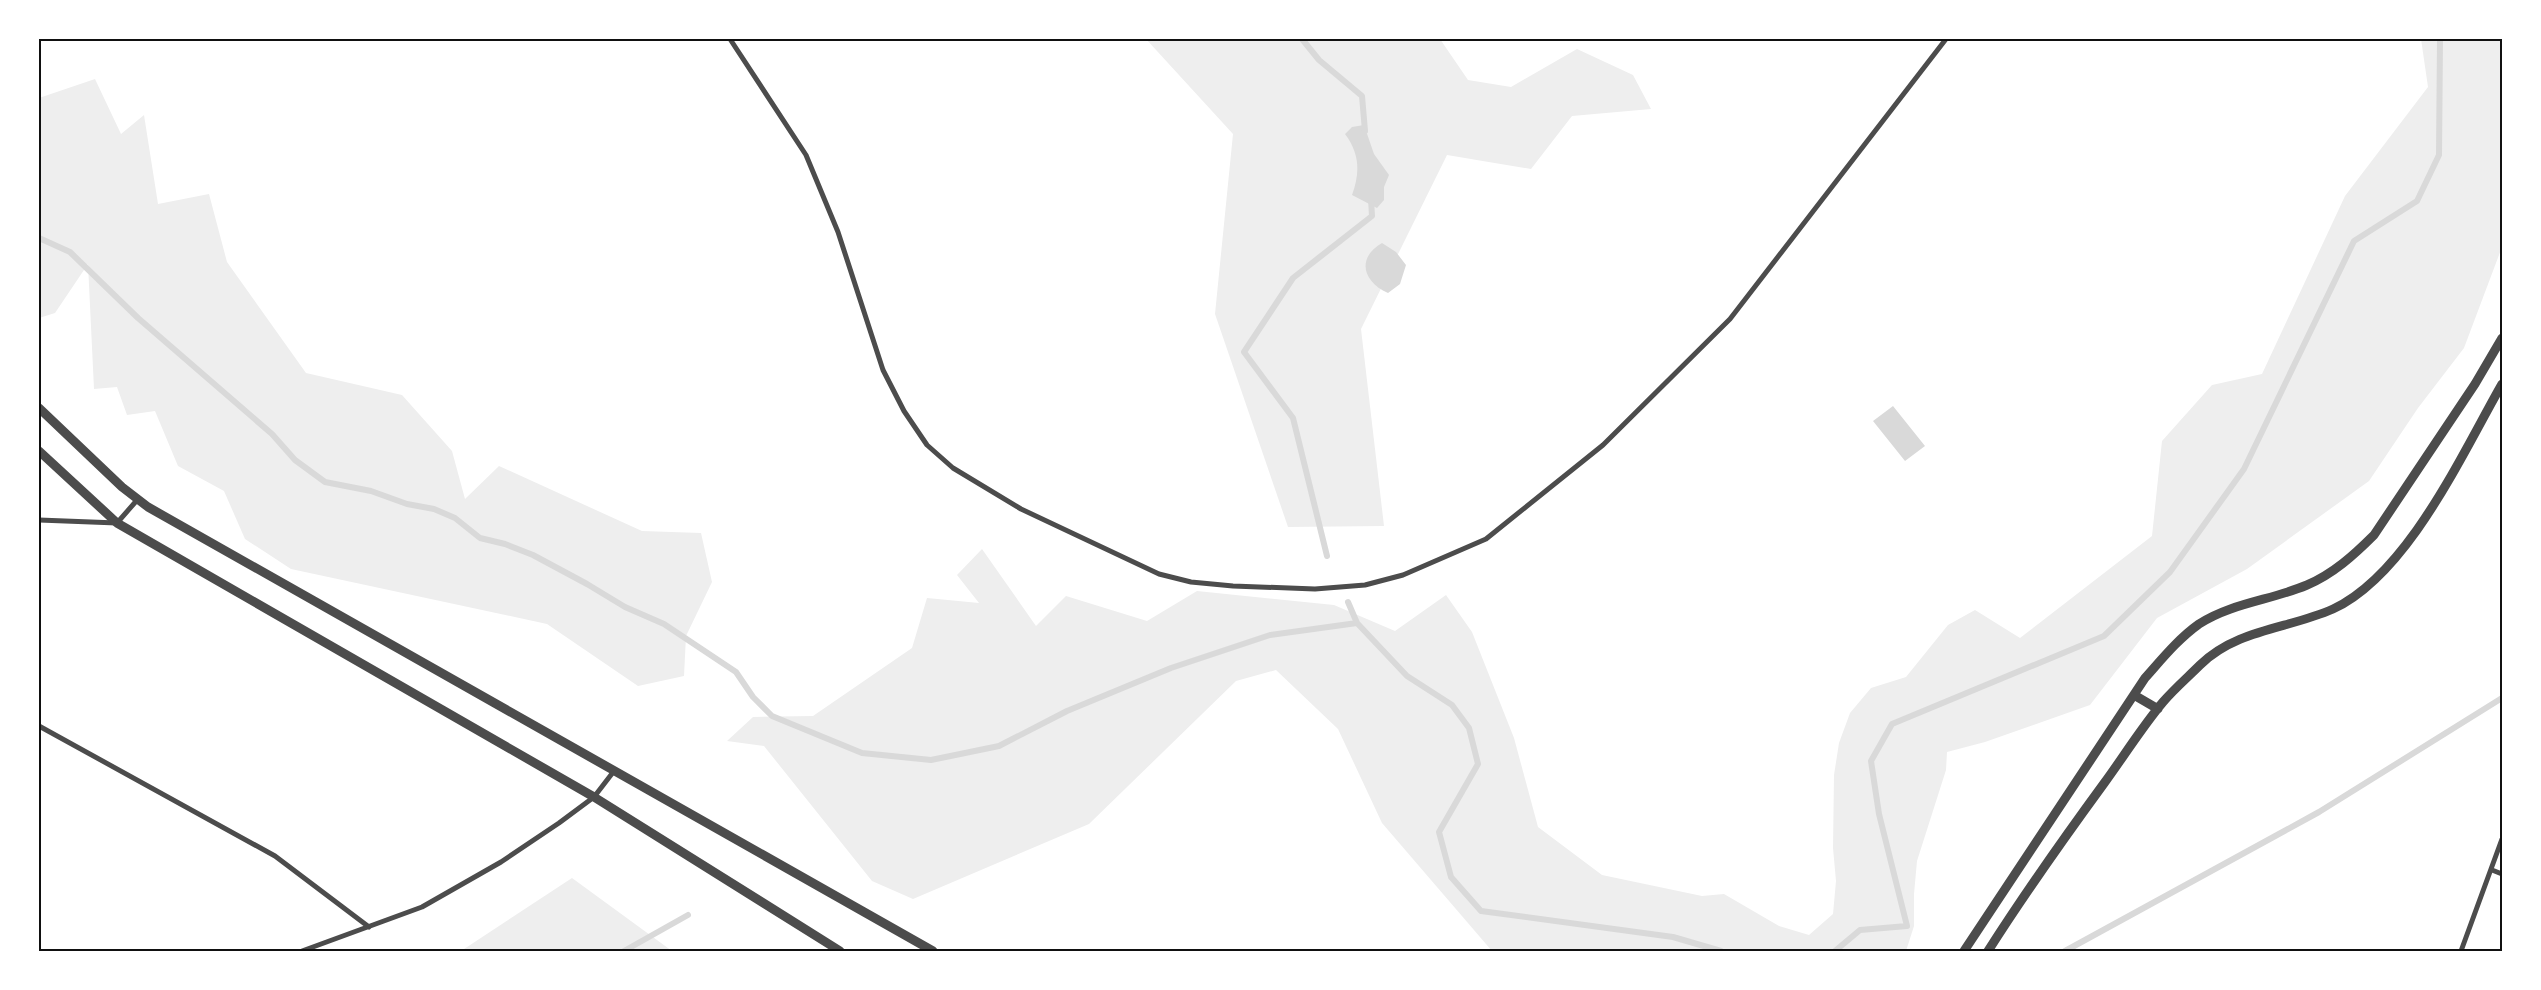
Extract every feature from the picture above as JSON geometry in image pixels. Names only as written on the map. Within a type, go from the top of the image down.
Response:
[{"type":"street","points":[[730,39],[806,155],[838,232],[883,370],[904,411],[927,445],[953,468],[1021,509],[1159,574],[1191,582],[1272,589],[1365,585],[1403,575],[1486,539],[1603,445],[1730,319],[1946,39]]},
{"type":"street","points":[[1964,951],[2145,678],[2174,645],[2199,624],[2224,611],[2306,586],[2331,572],[2374,535],[2475,384],[2502,338]]},
{"type":"street","points":[[1988,951],[2033,880],[2158,710],[2200,665],[2217,651],[2254,633],[2309,618],[2334,608],[2362,592],[2388,568],[2428,513],[2502,384]]},
{"type":"street","points":[[39,408],[122,487],[138,499],[933,951]]},
{"type":"street","points":[[39,450],[117,523],[594,796],[840,951]]},
{"type":"street","points":[[117,523],[138,499]]},
{"type":"street","points":[[39,520],[117,523]]},
{"type":"street","points":[[2134,695],[2158,710]]},
{"type":"street","points":[[39,726],[275,856],[369,927]]},
{"type":"street","points":[[302,951],[422,907],[493,866],[559,823],[594,796],[614,771]]},
{"type":"street","points":[[2462,951],[2502,839]]},
{"type":"street","points":[[2492,870],[2502,874]]},
{"type":"shaded area","points":[[1146,39],[1440,39],[1468,80],[1511,87],[1577,49],[1633,75],[1651,109],[1572,116],[1531,169],[1447,155],[1361,329],[1384,526],[1288,527],[1215,314],[1233,134]]},
{"type":"shaded area","points":[[2421,39],[2502,39],[2502,247],[2464,348],[2418,408],[2369,481],[2247,569],[2157,618],[2090,705],[1985,742],[1947,752],[1946,770],[1917,861],[1914,926],[1906,951],[1492,951],[1382,823],[1338,729],[1276,670],[1236,681],[1089,824],[913,899],[872,881],[764,746],[727,741],[753,717],[813,716],[912,648],[927,598],[979,603],[957,575],[982,549],[1036,626],[1066,596],[1147,621],[1197,591],[1334,605],[1395,631],[1446,595],[1472,632],[1514,738],[1538,827],[1602,875],[1702,896],[1724,894],[1779,926],[1809,935],[1833,914],[1836,881],[1833,848],[1834,775],[1839,743],[1850,713],[1871,688],[1906,677],[1948,625],[1975,610],[2020,638],[2152,536],[2162,441],[2212,385],[2262,374],[2345,196],[2428,87]]},
{"type":"shaded area","points":[[95,79],[121,134],[144,115],[158,204],[209,194],[227,262],[306,373],[402,395],[452,451],[465,499],[499,466],[642,531],[701,533],[712,582],[686,636],[684,676],[638,686],[547,624],[291,569],[245,539],[224,491],[178,466],[155,411],[127,415],[117,387],[94,389],[88,264],[55,313],[39,318],[39,98]]},
{"type":"shaded area","points":[[1364,125],[1374,154],[1389,175],[1384,187],[1384,200],[1377,208],[1352,195],[1357,164],[1354,149],[1345,134],[1352,127]]},
{"type":"shaded area","points":[[1382,243],[1396,252],[1406,265],[1400,284],[1388,293],[1373,283],[1366,270],[1368,256]]},
{"type":"shaded area","points":[[1893,406],[1925,446],[1905,461],[1873,421]]},
{"type":"shaded area","points":[[572,878],[672,951],[461,951]]},
{"type":"waterway","points":[[1302,39],[1319,60],[1362,96],[1365,131]]},
{"type":"waterway","points":[[1835,951],[1860,930],[1907,926],[1879,814],[1871,761],[1892,724],[2104,636],[2170,572],[2244,469],[2354,241],[2417,201],[2439,155],[2440,39]]},
{"type":"waterway","points":[[1327,556],[1293,418],[1244,352],[1293,278],[1372,216],[1371,199]]},
{"type":"waterway","points":[[39,238],[70,252],[138,318],[272,434],[295,460],[325,482],[371,491],[407,504],[434,509],[455,518],[480,538],[505,544],[533,555],[625,607],[664,624],[736,672],[753,697],[772,716],[862,753],[931,760],[999,746],[1067,711],[1171,668],[1270,635],[1357,623]]},
{"type":"waterway","points":[[1348,602],[1357,623],[1407,676],[1452,705],[1469,728],[1478,764],[1439,832],[1451,877],[1481,911],[1673,937],[1721,951]]},
{"type":"waterway","points":[[2065,951],[2319,812],[2502,698]]},
{"type":"waterway","points":[[624,951],[688,915]]}]
